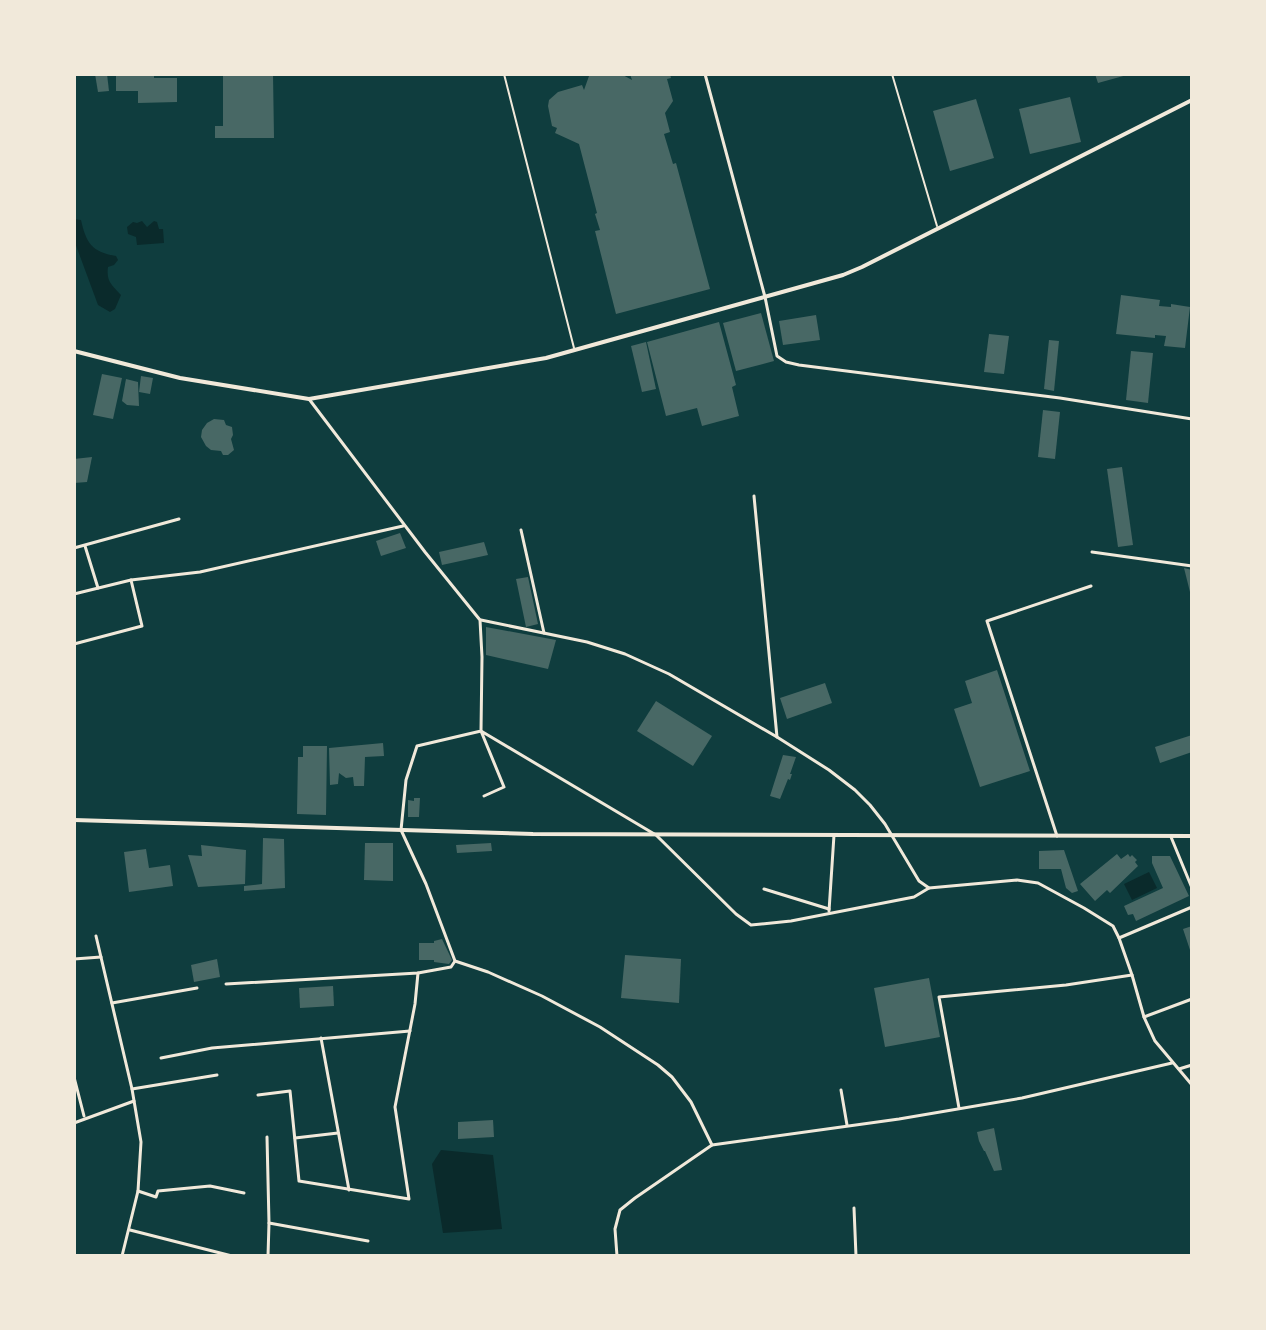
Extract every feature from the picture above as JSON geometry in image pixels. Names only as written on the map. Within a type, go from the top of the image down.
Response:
[{"type":"street","points":[[705,74],[765,297],[777,356],[786,362],[1060,398],[1192,419]]},
{"type":"street","points":[[74,351],[180,378],[309,399],[522,363],[575,351],[843,275],[1192,100]]},
{"type":"street","points":[[309,399],[480,620],[481,731],[504,787],[484,796]]},
{"type":"street","points":[[754,496],[777,737]]},
{"type":"street","points":[[74,548],[179,519]]},
{"type":"street","points":[[74,594],[131,580],[200,572],[405,525]]},
{"type":"street","points":[[521,530],[544,633]]},
{"type":"street","points":[[85,546],[98,588]]},
{"type":"street","points":[[1092,552],[1192,566]]},
{"type":"street","points":[[74,644],[142,626],[131,580]]},
{"type":"street","points":[[1057,837],[987,621],[1091,586]]},
{"type":"street","points":[[480,620],[587,642],[625,654],[669,674],[777,737],[855,790],[885,824],[919,881],[929,888]]},
{"type":"street","points":[[455,961],[426,884],[401,830],[406,780],[417,746],[481,731],[656,835],[751,925],[791,921],[829,911],[914,897],[929,888],[1017,880],[1038,883],[1113,926],[1155,1041],[1192,1085]]},
{"type":"street","points":[[74,820],[533,834],[1192,836]]},
{"type":"street","points":[[829,911],[834,835]]},
{"type":"street","points":[[1171,837],[1192,888]]},
{"type":"street","points":[[764,889],[829,911]]},
{"type":"street","points":[[1119,938],[1192,907]]},
{"type":"street","points":[[96,936],[132,1089],[141,1142],[138,1191],[122,1256]]},
{"type":"street","points":[[74,959],[101,957]]},
{"type":"street","points":[[226,984],[418,973],[451,967],[455,961]]},
{"type":"street","points":[[455,961],[542,996],[600,1027],[658,1065],[672,1077],[691,1102],[712,1145]]},
{"type":"street","points":[[258,1095],[290,1091],[299,1181],[409,1199],[395,1107],[418,973]]},
{"type":"street","points":[[959,1108],[939,997],[1066,985],[1132,975]]},
{"type":"street","points":[[112,1003],[197,988]]},
{"type":"street","points":[[1144,1017],[1192,999]]},
{"type":"street","points":[[161,1058],[212,1048],[410,1031]]},
{"type":"street","points":[[321,1038],[349,1190]]},
{"type":"street","points":[[617,1256],[615,1229],[620,1210],[712,1145],[1022,1098],[1172,1063]]},
{"type":"street","points":[[1179,1069],[1192,1065]]},
{"type":"street","points":[[132,1089],[217,1075]]},
{"type":"street","points":[[74,1077],[84,1118]]},
{"type":"street","points":[[841,1090],[847,1125]]},
{"type":"street","points":[[74,1123],[134,1101]]},
{"type":"street","points":[[295,1138],[338,1133]]},
{"type":"street","points":[[267,1137],[268,1256]]},
{"type":"street","points":[[138,1191],[156,1197],[158,1191],[210,1186],[244,1193]]},
{"type":"street","points":[[854,1208],[856,1256]]},
{"type":"street","points":[[269,1223],[368,1241]]},
{"type":"street","points":[[130,1230],[232,1256]]},
{"type":"lane","points":[[504,74],[575,351]]},
{"type":"lane","points":[[892,74],[938,229]]},
{"type":"water","points":[[74,219],[81,220],[85,234],[95,249],[116,256],[118,260],[108,267],[109,280],[121,295],[115,309],[110,312],[98,305],[74,240]]},
{"type":"water","points":[[142,221],[147,227],[157,222],[159,229],[163,229],[164,243],[137,245],[136,237],[128,234],[127,227],[133,222]]},
{"type":"water","points":[[1149,872],[1157,888],[1132,900],[1124,884]]},
{"type":"water","points":[[441,1150],[493,1155],[502,1229],[443,1233],[432,1164]]},
{"type":"building","points":[[95,74],[107,74],[109,91],[98,92]]},
{"type":"building","points":[[116,74],[154,74],[154,78],[177,78],[177,102],[138,103],[138,91],[116,91]]},
{"type":"building","points":[[223,74],[273,74],[274,138],[215,138],[215,126],[223,126]]},
{"type":"building","points":[[588,74],[621,74],[632,80],[630,74],[670,74],[671,78],[667,79],[673,101],[665,113],[670,132],[664,134],[673,164],[676,163],[710,289],[616,314],[595,231],[600,230],[597,213],[579,144],[555,133],[557,128],[552,126],[548,106],[549,100],[558,92],[582,85],[584,90]]},
{"type":"building","points":[[1095,74],[1127,74],[1127,75],[1098,83]]},
{"type":"building","points":[[1070,97],[1081,142],[1030,154],[1019,109]]},
{"type":"building","points":[[976,99],[994,158],[950,171],[933,111]]},
{"type":"building","points":[[1121,295],[1160,300],[1159,306],[1190,307],[1185,348],[1164,346],[1166,336],[1155,335],[1155,338],[1116,334]]},
{"type":"building","points":[[761,313],[774,361],[736,371],[723,323]]},
{"type":"building","points":[[816,315],[820,340],[783,345],[779,321]]},
{"type":"building","points":[[719,322],[736,385],[732,387],[739,416],[702,426],[697,408],[666,416],[647,342]]},
{"type":"building","points":[[989,334],[1009,336],[1004,374],[984,372]]},
{"type":"building","points":[[1049,340],[1059,341],[1054,391],[1044,389]]},
{"type":"building","points":[[646,342],[656,389],[642,392],[631,346]]},
{"type":"building","points":[[1131,351],[1153,353],[1148,403],[1126,400]]},
{"type":"building","points":[[102,374],[122,378],[113,419],[93,415]]},
{"type":"building","points":[[141,376],[153,378],[150,394],[139,392]]},
{"type":"building","points":[[126,379],[138,382],[139,406],[127,405],[122,401]]},
{"type":"building","points":[[1043,410],[1060,412],[1055,459],[1038,457]]},
{"type":"building","points":[[214,419],[224,420],[226,425],[232,427],[234,450],[228,455],[211,450],[201,437],[207,423]]},
{"type":"building","points":[[92,457],[87,482],[74,483],[74,459]]},
{"type":"building","points":[[1122,467],[1133,545],[1118,547],[1107,469]]},
{"type":"building","points":[[400,533],[406,548],[381,556],[376,541]]},
{"type":"building","points":[[484,542],[488,555],[442,565],[439,552]]},
{"type":"building","points":[[1184,568],[1192,570],[1192,596],[1191,596]]},
{"type":"building","points":[[528,577],[538,624],[526,627],[516,579]]},
{"type":"building","points":[[486,627],[556,640],[548,669],[486,655]]},
{"type":"building","points":[[997,670],[1030,771],[980,787],[954,709],[972,703],[965,681]]},
{"type":"building","points":[[825,683],[832,703],[787,719],[780,698]]},
{"type":"building","points":[[656,701],[712,736],[693,766],[637,731]]},
{"type":"building","points":[[1192,735],[1192,752],[1160,763],[1155,747]]},
{"type":"building","points":[[383,743],[384,756],[365,757],[364,786],[354,786],[353,777],[346,778],[339,773],[338,784],[330,785],[329,748]]},
{"type":"building","points":[[303,746],[327,746],[326,815],[297,814],[298,757],[303,757]]},
{"type":"building","points":[[783,755],[796,757],[790,780],[780,799],[770,796]]},
{"type":"building","points":[[414,798],[420,798],[419,817],[408,817],[408,800],[414,801]]},
{"type":"building","points":[[263,838],[284,839],[285,888],[244,891],[244,886],[262,884]]},
{"type":"building","points":[[365,843],[393,843],[393,881],[364,880]]},
{"type":"building","points":[[491,843],[492,851],[457,853],[456,845]]},
{"type":"building","points":[[201,845],[246,850],[245,884],[198,887],[188,855],[202,856]]},
{"type":"building","points":[[146,849],[149,868],[170,865],[173,886],[129,892],[124,852]]},
{"type":"building","points":[[1064,850],[1078,891],[1072,893],[1066,888],[1061,869],[1039,869],[1039,851]]},
{"type":"building","points":[[1117,854],[1121,859],[1132,855],[1138,866],[1110,893],[1107,890],[1095,901],[1080,884]]},
{"type":"building","points":[[1152,856],[1170,856],[1189,896],[1136,921],[1133,914],[1128,915],[1124,906],[1163,888]]},
{"type":"building","points":[[1192,926],[1192,953],[1191,953],[1183,929]]},
{"type":"building","points":[[442,939],[452,960],[449,964],[419,960],[419,943],[434,943]]},
{"type":"building","points":[[625,955],[681,959],[679,1003],[621,998]]},
{"type":"building","points":[[217,959],[220,977],[194,982],[191,965]]},
{"type":"building","points":[[929,978],[940,1037],[885,1047],[874,988]]},
{"type":"building","points":[[333,986],[334,1006],[300,1008],[299,988]]},
{"type":"building","points":[[493,1120],[494,1137],[458,1139],[458,1122]]},
{"type":"building","points":[[994,1128],[1002,1170],[994,1171],[977,1132]]}]
